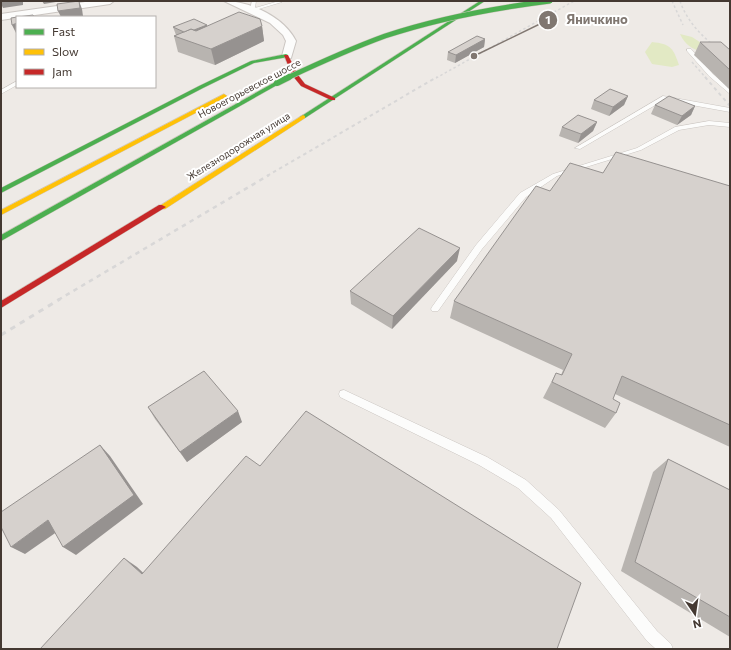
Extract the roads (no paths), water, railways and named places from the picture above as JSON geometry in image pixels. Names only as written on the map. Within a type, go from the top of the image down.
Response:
[{"type":"main road","name":"Железнодорожная улица","points":[[1,305],[109,240],[333,99],[483,1]]},
{"type":"main road","points":[[382,27],[441,12],[496,1]]},
{"type":"main road","name":"Новоегорьевское шоссе","points":[[1,238],[277,83],[387,36],[451,18],[498,8],[550,1]]},
{"type":"main road","points":[[1,191],[201,87],[253,62],[287,56],[296,78],[303,86],[333,99]]},
{"type":"main road","name":"Новоегорьевское шоссе","points":[[282,67],[300,59]]},
{"type":"main road","name":"Новоегорьевское шоссе","points":[[1,213],[234,91]]},
{"type":"street","points":[[1,17],[110,1]]},
{"type":"street","points":[[228,1],[253,6],[276,23],[287,34],[291,44],[287,56]]},
{"type":"street","points":[[260,61],[291,44]]},
{"type":"lane","points":[[253,6],[280,2]]},
{"type":"lane","points":[[689,50],[711,76],[730,92]]},
{"type":"lane","points":[[1,92],[16,84]]},
{"type":"lane","points":[[578,148],[663,98],[730,110]]},
{"type":"lane","points":[[435,309],[479,247],[523,195],[555,174],[639,149],[677,128],[709,123],[730,125]]},
{"type":"lane","points":[[344,394],[483,461],[522,484],[555,514],[652,636],[666,649]]},
{"type":"railway","points":[[436,78],[574,1]]},
{"type":"railway","points":[[672,1],[683,25]]},
{"type":"railway","points":[[680,1],[689,19],[700,33],[730,59]]},
{"type":"railway","points":[[692,62],[706,78]]},
{"type":"railway","points":[[267,176],[437,77]]},
{"type":"railway","points":[[705,77],[730,106]]},
{"type":"railway","points":[[58,300],[269,175]]},
{"type":"railway","points":[[1,335],[60,299]]},
{"type":"place","name":"Яничкино","points":[[474,56]]}]
